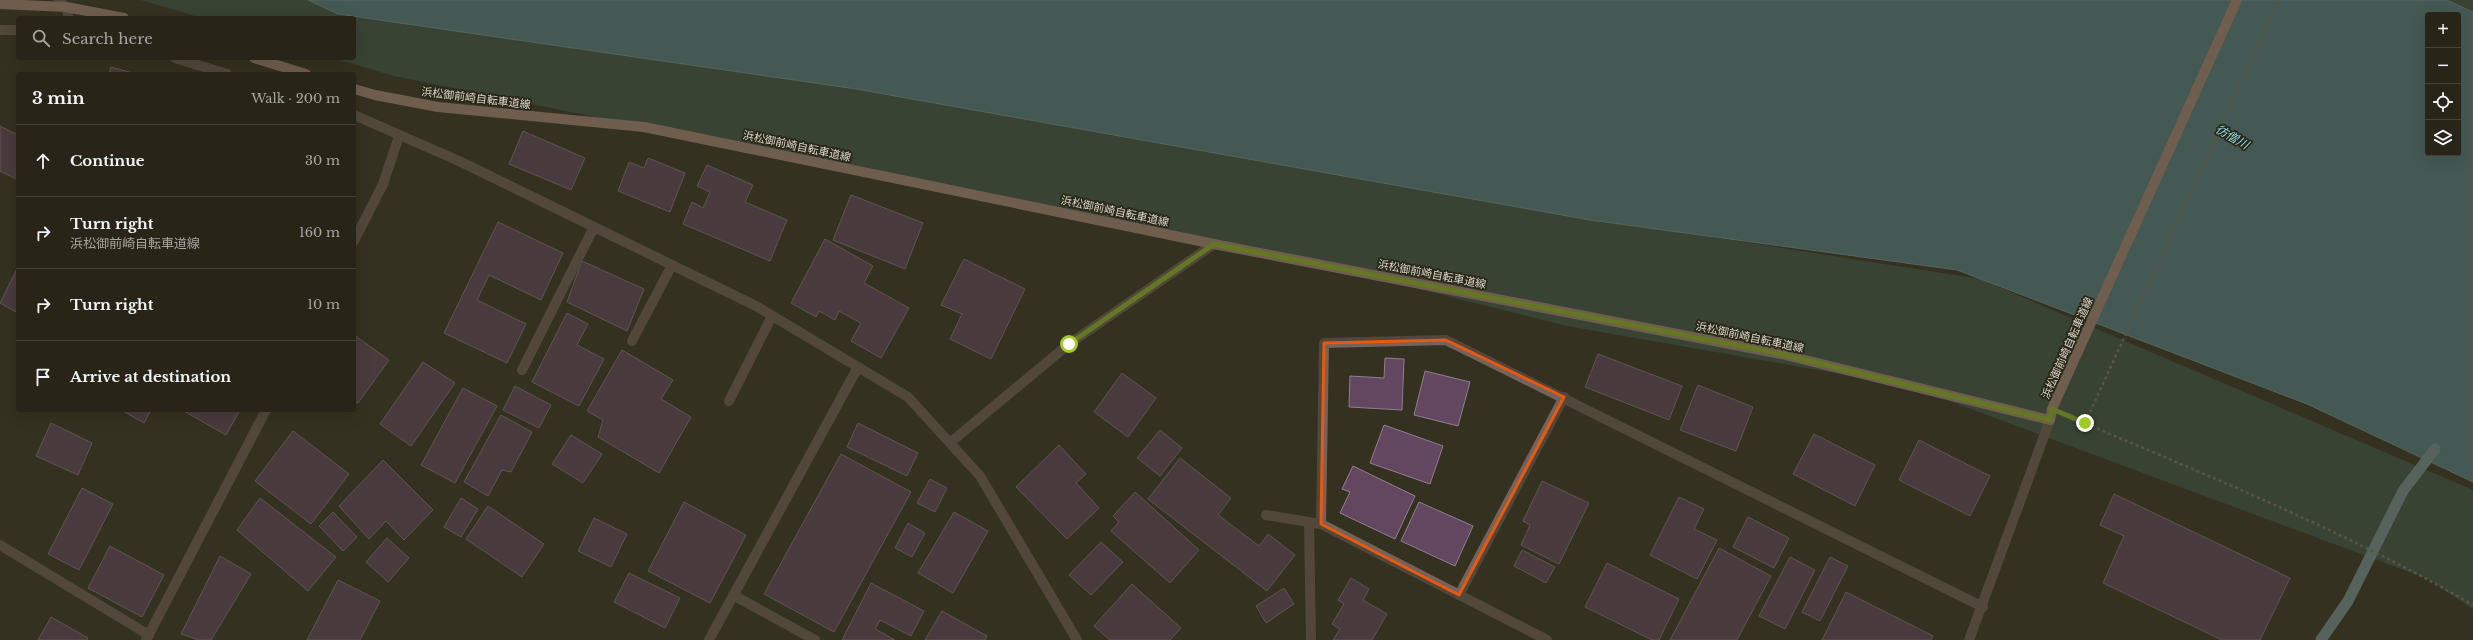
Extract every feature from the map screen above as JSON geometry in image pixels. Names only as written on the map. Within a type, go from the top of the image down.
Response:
[{"type":"main road","name":"浜松御前崎自転車道線","points":[[356,90],[375,95],[438,107],[644,127],[1214,244],[1781,354],[2050,420],[2052,409],[2237,0]]},
{"type":"main road","points":[[0,4],[66,7],[113,16]]},
{"type":"main road","points":[[260,60],[300,72]]},
{"type":"street","points":[[58,0],[66,7],[68,16]]},
{"type":"street","points":[[0,30],[16,30]]},
{"type":"street","points":[[182,60],[220,72]]},
{"type":"street","points":[[356,116],[459,161],[672,265],[772,316],[908,397],[980,476],[1077,640]]},
{"type":"street","points":[[356,237],[383,184],[400,136]]},
{"type":"street","points":[[522,370],[594,227]]},
{"type":"street","points":[[950,442],[1069,344],[1214,244]]},
{"type":"street","points":[[632,341],[672,265]]},
{"type":"street","points":[[729,401],[772,316]]},
{"type":"street","points":[[1321,524],[1324,343],[1446,340],[1564,397],[1983,607]]},
{"type":"street","points":[[709,640],[858,367]]},
{"type":"street","points":[[1459,595],[1564,397]]},
{"type":"street","points":[[0,545],[148,637],[265,412]]},
{"type":"street","points":[[1969,640],[1983,607],[2050,420]]},
{"type":"street","points":[[1266,515],[1321,524],[1547,640]]},
{"type":"street","points":[[1309,523],[1311,640]]},
{"type":"street","points":[[733,595],[815,640]]},
{"type":"path","points":[[2085,423],[2279,0]]},
{"type":"path","points":[[2052,409],[2253,494],[2428,579],[2473,604]]},
{"type":"highlighted area","points":[[1446,340],[1564,397],[1459,595],[1321,524],[1324,343]]},
{"type":"green space","points":[[141,0],[373,0],[1654,228],[1980,279],[2473,490],[2473,609],[2428,579],[1909,386],[1567,326],[1314,263],[394,76],[340,60],[356,60],[356,16],[195,16]]},
{"type":"green space","points":[[2448,0],[2473,0],[2473,12]]},
{"type":"water","name":"彷僧川","points":[[308,0],[2447,0],[2473,12],[2473,482],[2307,404],[1957,270],[1590,220],[856,89],[338,14]]},
{"type":"building","points":[[111,67],[129,72],[110,72]]},
{"type":"building","points":[[0,126],[16,134],[16,179],[0,171]]},
{"type":"building","points":[[523,131],[585,158],[571,190],[509,164]]},
{"type":"building","points":[[648,158],[685,173],[670,212],[618,191],[629,162],[644,168]]},
{"type":"building","points":[[707,165],[753,185],[745,202],[787,220],[770,261],[683,224],[692,202],[703,208],[710,192],[697,186]]},
{"type":"building","points":[[851,195],[923,223],[905,269],[833,240]]},
{"type":"building","points":[[498,222],[563,253],[541,300],[489,275],[477,300],[526,324],[507,363],[444,333]]},
{"type":"building","points":[[825,239],[873,266],[864,283],[909,308],[881,358],[851,341],[861,323],[839,311],[835,320],[819,311],[816,317],[791,303]]},
{"type":"building","points":[[964,259],[1025,289],[991,359],[950,339],[962,314],[941,305]]},
{"type":"building","points":[[582,261],[644,289],[627,331],[567,302]]},
{"type":"building","points":[[16,271],[16,312],[0,303]]},
{"type":"building","points":[[567,313],[588,324],[577,345],[604,359],[579,406],[532,382]]},
{"type":"building","points":[[356,336],[389,360],[358,403],[356,402]]},
{"type":"building","points":[[622,350],[673,380],[661,399],[691,417],[659,473],[598,437],[603,420],[587,411]]},
{"type":"building","points":[[1598,354],[1682,386],[1669,420],[1585,387]]},
{"type":"building","points":[[1385,358],[1404,359],[1402,410],[1349,407],[1350,376],[1384,378]]},
{"type":"building","points":[[423,362],[455,383],[411,446],[380,424]]},
{"type":"building","points":[[1425,371],[1470,382],[1458,426],[1414,415]]},
{"type":"building","points":[[1122,373],[1156,398],[1128,437],[1094,412]]},
{"type":"building","points":[[1698,385],[1753,407],[1736,451],[1680,430]]},
{"type":"building","points":[[515,386],[551,405],[539,428],[503,410]]},
{"type":"building","points":[[463,388],[497,406],[455,483],[421,465]]},
{"type":"building","points":[[125,412],[150,412],[144,423]]},
{"type":"building","points":[[186,412],[239,412],[226,435]]},
{"type":"building","points":[[501,415],[532,432],[511,472],[502,470],[488,496],[464,482]]},
{"type":"building","points":[[51,423],[92,443],[78,475],[36,456]]},
{"type":"building","points":[[858,423],[918,453],[907,476],[847,447]]},
{"type":"building","points":[[1384,425],[1443,446],[1430,484],[1370,463]]},
{"type":"building","points":[[1160,430],[1182,448],[1160,476],[1137,458]]},
{"type":"building","points":[[293,431],[349,474],[311,524],[255,481]]},
{"type":"building","points":[[1814,434],[1875,465],[1855,506],[1793,474]]},
{"type":"building","points":[[571,435],[602,454],[583,483],[552,464]]},
{"type":"building","points":[[1919,440],[1990,476],[1970,516],[1899,480]]},
{"type":"building","points":[[1059,445],[1086,474],[1076,483],[1099,508],[1067,539],[1016,487]]},
{"type":"building","points":[[841,454],[911,492],[834,632],[764,594]]},
{"type":"building","points":[[1180,458],[1231,498],[1218,515],[1259,546],[1268,534],[1295,555],[1267,591],[1148,499]]},
{"type":"building","points":[[383,460],[433,510],[404,540],[386,521],[369,539],[339,506]]},
{"type":"building","points":[[1353,466],[1415,496],[1395,539],[1340,513],[1350,492],[1342,489]]},
{"type":"building","points":[[930,479],[947,488],[935,512],[917,503]]},
{"type":"building","points":[[1542,481],[1589,503],[1559,564],[1521,545],[1530,525],[1523,521]]},
{"type":"building","points":[[82,488],[113,504],[79,570],[48,554]]},
{"type":"building","points":[[1135,492],[1199,550],[1170,583],[1111,531],[1119,522],[1113,516]]},
{"type":"building","points":[[2114,494],[2290,578],[2260,640],[2222,640],[2103,583],[2124,536],[2100,525]]},
{"type":"building","points":[[1679,497],[1704,509],[1694,529],[1717,540],[1697,579],[1650,555]]},
{"type":"building","points":[[260,498],[336,557],[308,591],[237,530]]},
{"type":"building","points":[[461,498],[478,509],[461,537],[444,527]]},
{"type":"building","points":[[684,502],[746,535],[710,603],[648,571]]},
{"type":"building","points":[[1419,502],[1473,526],[1455,566],[1401,541]]},
{"type":"building","points":[[488,506],[544,544],[522,577],[466,539]]},
{"type":"building","points":[[333,512],[357,537],[343,551],[319,526]]},
{"type":"building","points":[[954,512],[988,531],[953,593],[918,573]]},
{"type":"building","points":[[1748,517],[1789,538],[1774,568],[1733,547]]},
{"type":"building","points":[[594,518],[627,534],[611,567],[578,551]]},
{"type":"building","points":[[908,523],[925,533],[912,557],[895,548]]},
{"type":"building","points":[[387,538],[409,558],[388,582],[366,562]]},
{"type":"building","points":[[1101,542],[1123,562],[1091,595],[1069,575]]},
{"type":"building","points":[[110,546],[164,575],[142,617],[88,588]]},
{"type":"building","points":[[1719,548],[1771,576],[1737,640],[1670,640]]},
{"type":"building","points":[[1522,550],[1555,567],[1546,583],[1514,566]]},
{"type":"building","points":[[220,556],[251,574],[211,640],[199,640],[181,634]]},
{"type":"building","points":[[1790,557],[1815,570],[1785,629],[1759,616]]},
{"type":"building","points":[[1830,557],[1848,566],[1820,621],[1802,612]]},
{"type":"building","points":[[1607,563],[1679,599],[1659,640],[1652,640],[1585,607]]},
{"type":"building","points":[[629,573],[680,598],[665,628],[614,602]]},
{"type":"building","points":[[1351,578],[1369,589],[1363,600],[1387,614],[1372,640],[1333,640],[1340,629],[1332,624],[1344,604],[1338,600]]},
{"type":"building","points":[[338,580],[380,601],[360,640],[307,640]]},
{"type":"building","points":[[871,583],[924,611],[911,636],[880,620],[875,629],[895,640],[842,640]]},
{"type":"building","points":[[1132,584],[1181,628],[1170,640],[1110,640],[1094,626]]},
{"type":"building","points":[[1284,588],[1294,604],[1266,623],[1256,606]]},
{"type":"building","points":[[1846,592],[1933,636],[1931,640],[1822,640]]},
{"type":"building","points":[[942,611],[987,636],[985,640],[925,640]]},
{"type":"building","points":[[51,617],[88,638],[87,640],[38,640]]},
{"type":"waterway","points":[[2321,640],[2348,601],[2403,491],[2435,449]]},
{"type":"route","points":[[1069,344],[1214,244],[1781,354],[2050,420],[2052,409],[2085,423]]}]
